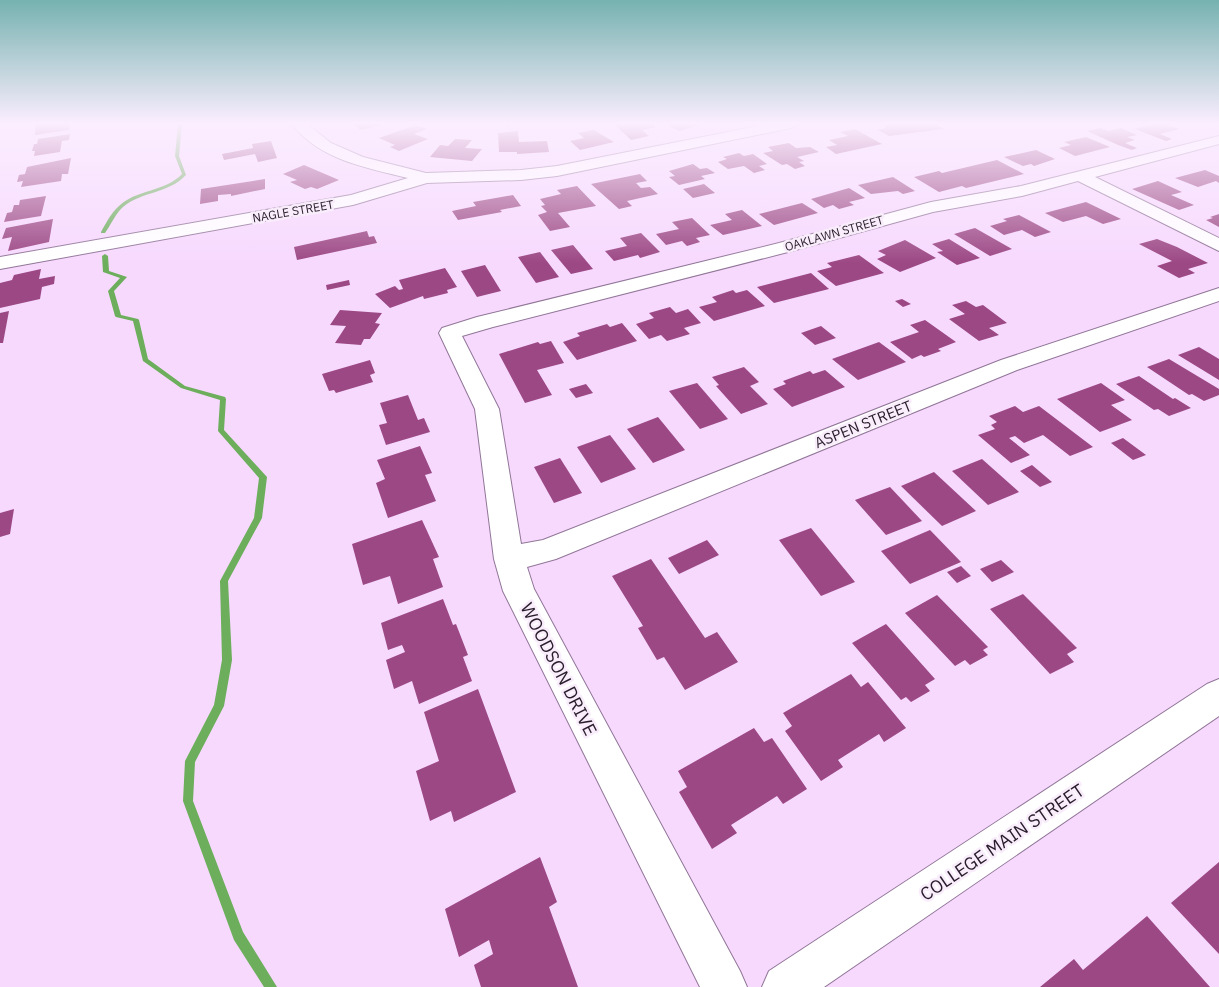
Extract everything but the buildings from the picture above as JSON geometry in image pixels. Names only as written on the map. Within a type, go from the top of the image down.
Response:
[{"type":"street","points":[[398,170],[426,178]]},
{"type":"street","name":"NAGLE STREET","points":[[0,262],[353,200],[426,178],[521,175],[561,170]]},
{"type":"street","name":"OAKLAWN STREET","points":[[450,333],[494,320],[785,247],[922,209],[1022,191],[1103,170]]},
{"type":"street","points":[[1080,176],[1219,245]]},
{"type":"street","name":"ASPEN STREET","points":[[509,559],[546,551],[1009,364],[1219,294]]},
{"type":"street","name":"WOODSON DRIVE","points":[[450,333],[487,409],[509,559],[519,591],[724,987]]},
{"type":"street","name":"COLLEGE MAIN STREET","points":[[785,987],[1219,696]]},
{"type":"waterway","points":[[103,232],[121,206],[136,197],[171,185],[184,174],[182,170]]},
{"type":"waterway","points":[[105,256],[106,272],[124,277],[111,291],[118,316],[136,320],[145,360],[183,387],[223,399],[221,431],[263,477],[258,518],[224,581],[227,660],[219,706],[190,761],[188,801],[238,936],[271,987]]}]
